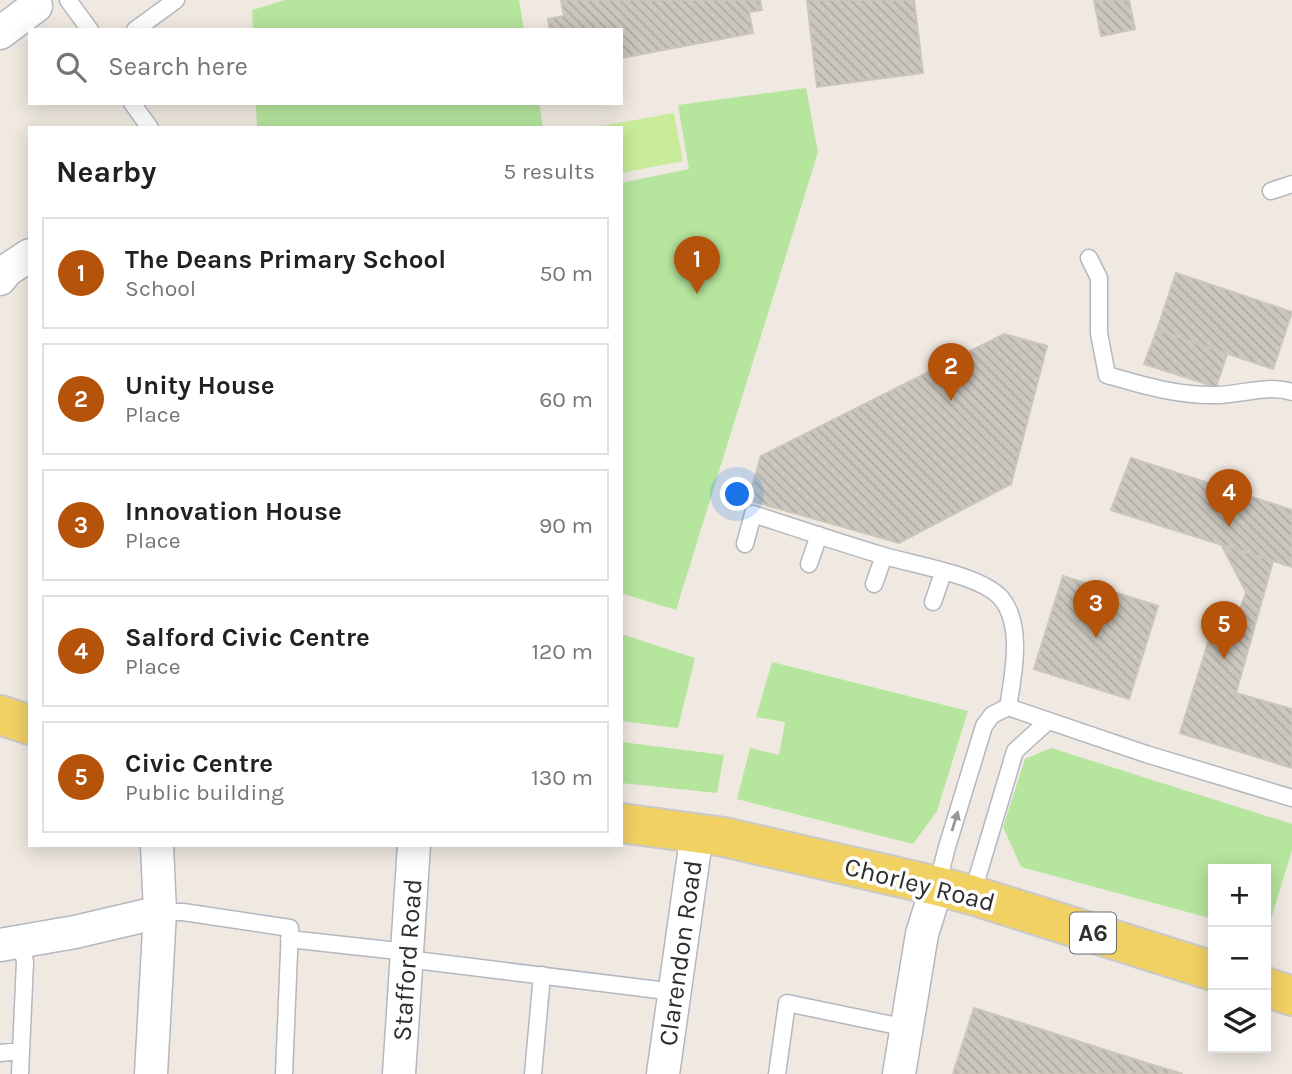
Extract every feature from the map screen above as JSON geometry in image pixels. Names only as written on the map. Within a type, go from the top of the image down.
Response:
[{"type":"main road","points":[[0,715],[28,723]]},
{"type":"main road","name":"Chorley Road","points":[[623,823],[697,833],[954,891],[1208,969]]},
{"type":"main road","points":[[1271,989],[1292,996]]},
{"type":"street","points":[[0,33],[36,6]]},
{"type":"street","points":[[0,279],[7,270],[28,256]]},
{"type":"street","name":"Clarendon Road","points":[[663,1074],[697,833]]},
{"type":"street","points":[[150,1074],[160,912],[157,847]]},
{"type":"street","name":"Stafford Road","points":[[400,1074],[414,847]]},
{"type":"street","points":[[900,1074],[922,934],[954,891]]},
{"type":"street","points":[[10,943],[75,932],[160,912]]},
{"type":"lane","points":[[68,0],[89,28]]},
{"type":"lane","points":[[138,28],[176,0]]},
{"type":"lane","points":[[133,105],[149,126]]},
{"type":"lane","points":[[1271,191],[1292,184]]},
{"type":"lane","points":[[1089,258],[1099,278],[1099,333],[1107,375],[1163,391],[1215,395],[1278,387],[1292,392]]},
{"type":"lane","points":[[745,544],[753,514],[984,585],[1002,599],[1012,619],[1015,657],[1008,708]]},
{"type":"lane","points":[[809,564],[819,536]]},
{"type":"lane","points":[[874,584],[884,556]]},
{"type":"lane","points":[[933,602],[943,572]]},
{"type":"lane","points":[[954,891],[947,847],[984,726],[992,715],[1008,708],[1292,798]]},
{"type":"lane","points":[[954,891],[1015,751],[1047,722]]},
{"type":"lane","points":[[160,912],[183,912],[290,928],[284,1074]]},
{"type":"lane","points":[[289,939],[675,992]]},
{"type":"lane","points":[[10,943],[25,962],[20,1074]]},
{"type":"lane","points":[[533,1074],[541,975]]},
{"type":"lane","points":[[777,1074],[787,1003],[907,1028]]},
{"type":"lane","points":[[0,1053],[21,1051]]},
{"type":"green space","points":[[285,0],[519,0],[524,28],[253,28],[252,10]]},
{"type":"green space","points":[[806,88],[818,152],[676,610],[623,594],[623,183],[689,169],[678,105]]},
{"type":"green space","points":[[256,105],[539,105],[543,126],[257,126]]},
{"type":"green space","points":[[674,113],[683,161],[623,173],[623,126],[602,126]]},
{"type":"green space","points":[[623,635],[695,658],[678,728],[623,721]]},
{"type":"green space","points":[[772,662],[968,711],[937,811],[913,844],[737,799],[750,748],[779,755],[785,722],[756,717]]},
{"type":"green space","points":[[623,742],[724,755],[717,793],[623,783]]},
{"type":"green space","points":[[1051,748],[1292,824],[1292,850],[1271,919],[1271,864],[1208,864],[1208,918],[1021,867],[1003,827],[1025,759]]},
{"type":"building","points":[[561,0],[760,0],[762,10],[749,12],[753,33],[623,58],[623,28],[550,28],[548,19],[564,16]]},
{"type":"building","points":[[807,0],[914,0],[923,73],[817,87]]},
{"type":"building","points":[[1094,0],[1129,0],[1135,29],[1101,36]]},
{"type":"building","points":[[1176,273],[1292,312],[1273,369],[1157,330]]},
{"type":"building","points":[[1157,330],[1227,354],[1216,387],[1144,364]]},
{"type":"building","points":[[1004,334],[1047,346],[1011,484],[899,543],[748,500],[761,456]]},
{"type":"building","points":[[1131,458],[1292,510],[1292,567],[1111,510]]},
{"type":"building","points":[[1221,544],[1273,561],[1236,693],[1292,709],[1292,768],[1180,733],[1215,620],[1235,625],[1246,592]]},
{"type":"building","points":[[1063,576],[1158,606],[1129,699],[1034,669]]},
{"type":"building","points":[[974,1008],[1140,1061],[1183,1074],[953,1074]]},
{"type":"place","name":"The Deans Primary School","points":[[697,294]]},
{"type":"place","name":"Unity House","points":[[951,401]]},
{"type":"place","name":"Salford Civic Centre","points":[[1229,527]]},
{"type":"place","name":"Innovation House","points":[[1096,638]]},
{"type":"place","name":"Civic Centre","points":[[1224,659]]}]
